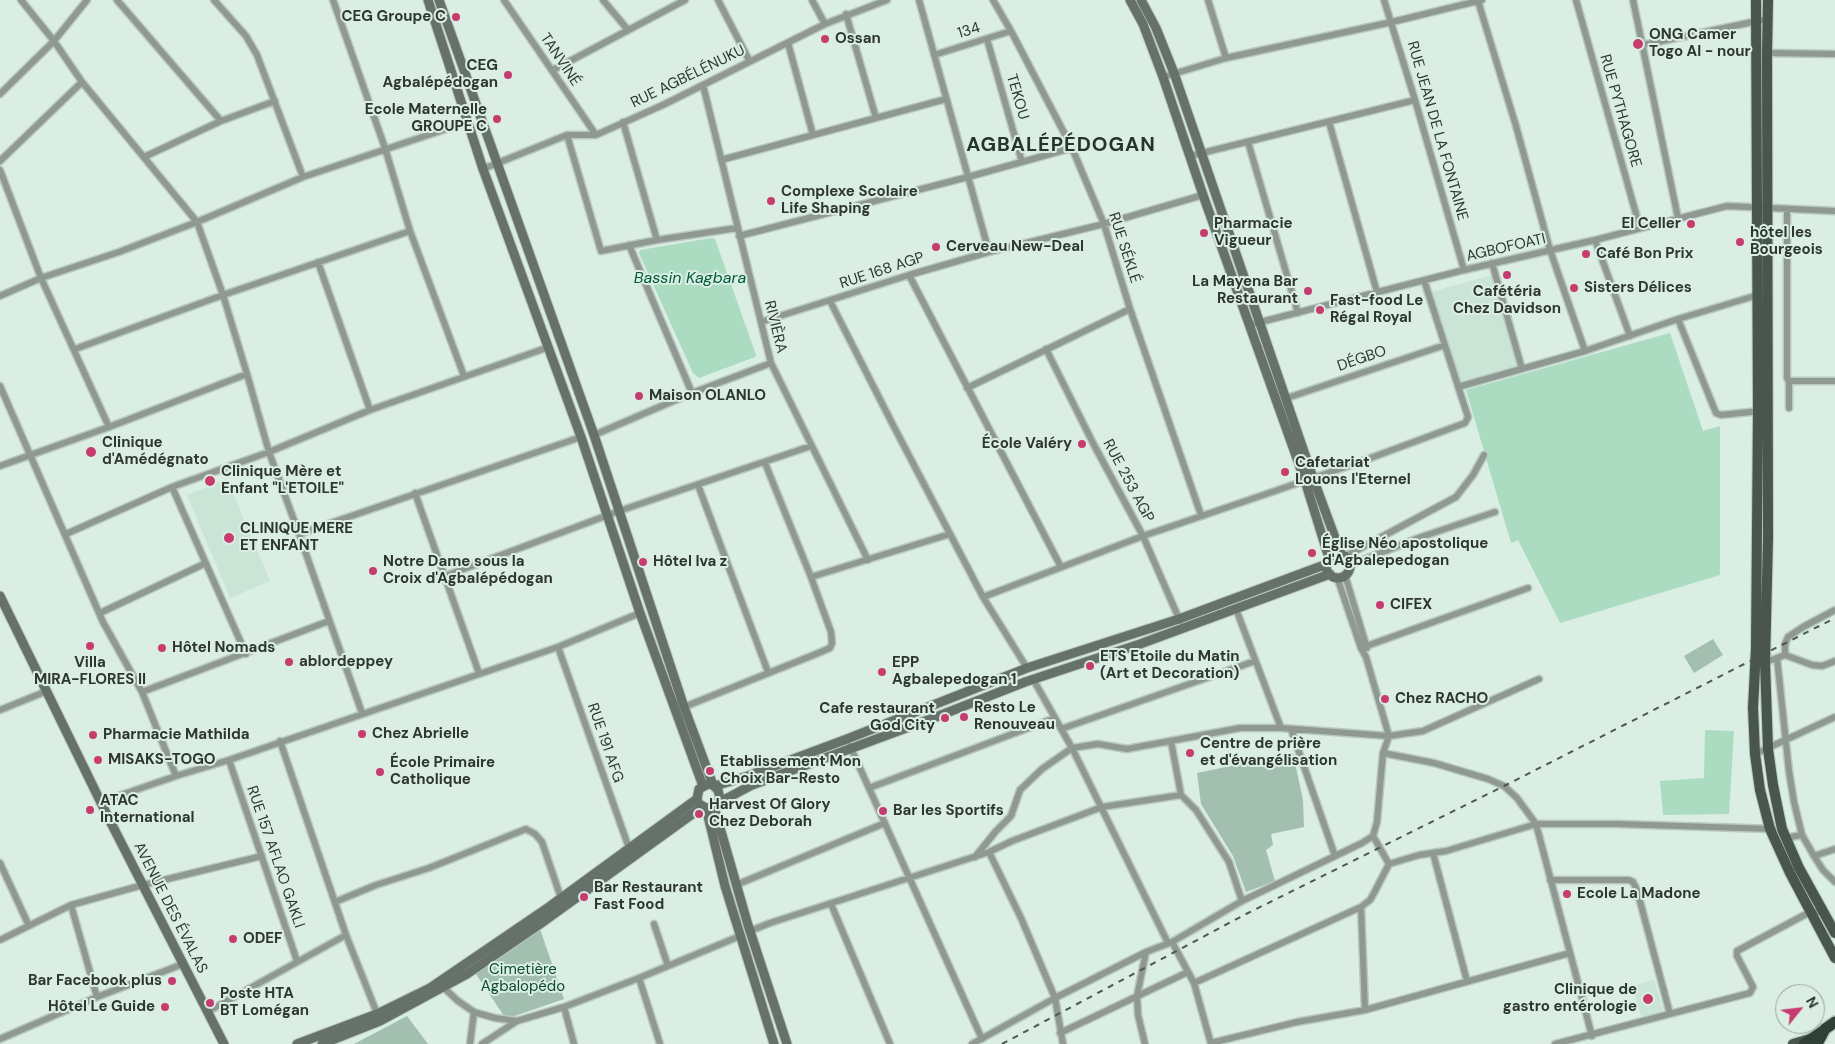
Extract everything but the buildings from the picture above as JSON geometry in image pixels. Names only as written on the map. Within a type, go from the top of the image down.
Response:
[{"type":"highway","points":[[1811,1042],[1835,1022]]},
{"type":"main road","points":[[1756,0],[1763,208],[1758,295],[1768,538],[1760,663],[1753,708],[1755,754],[1760,790],[1770,829],[1810,912],[1835,958]]},
{"type":"main road","points":[[1763,411],[1763,208],[1768,0]]},
{"type":"main road","points":[[1760,663],[1772,785],[1784,834],[1835,934]]},
{"type":"main road","points":[[1793,1044],[1811,1042]]},
{"type":"street","points":[[21,0],[54,41],[82,82],[196,222],[223,295],[268,452],[362,713]]},
{"type":"street","points":[[0,94],[54,41],[87,0]]},
{"type":"street","points":[[118,0],[221,122]]},
{"type":"street","points":[[214,0],[250,42],[257,55],[303,177]]},
{"type":"street","points":[[333,0],[385,148],[410,230],[464,376]]},
{"type":"street","points":[[428,0],[483,170],[549,347],[640,613],[703,786]]},
{"type":"street","points":[[297,1044],[378,1017],[430,988],[708,805],[720,794],[714,786],[684,707],[594,435],[439,0]]},
{"type":"street","name":"TANVINÉ","points":[[504,0],[596,135]]},
{"type":"street","points":[[603,0],[628,30]]},
{"type":"street","points":[[553,70],[685,0]]},
{"type":"street","points":[[718,0],[749,60]]},
{"type":"street","points":[[812,0],[824,24]]},
{"type":"street","name":"RUE AGBÉLÉNUKU","points":[[483,170],[567,135],[596,135],[703,85],[749,60],[788,43],[824,24],[846,14],[887,0]]},
{"type":"street","points":[[919,0],[989,252]]},
{"type":"street","name":"RUE SÉKLÉ","points":[[993,0],[1072,148],[1104,224],[1130,309],[1201,516]]},
{"type":"street","points":[[972,1044],[1055,998],[1146,952],[1170,942],[1242,902],[1362,843],[1373,836],[1377,822],[1383,753],[1389,736],[1364,647],[1338,576],[1328,561],[1287,398],[1174,73],[1156,28],[1141,0]]},
{"type":"street","points":[[1208,0],[1226,58]]},
{"type":"street","name":"RUE JEAN DE LA FONTAINE","points":[[1384,0],[1464,270]]},
{"type":"street","name":"RUE PYTHAGORE","points":[[1576,0],[1640,228]]},
{"type":"street","points":[[1633,0],[1678,218]]},
{"type":"street","points":[[1133,1],[1163,77],[1249,325],[1309,480],[1343,555],[1350,565]]},
{"type":"street","points":[[1163,77],[1226,58],[1480,1],[1550,250],[1585,351]]},
{"type":"street","points":[[846,14],[876,118]]},
{"type":"street","points":[[1643,45],[1768,19]]},
{"type":"street","name":"134","points":[[934,55],[1011,31]]},
{"type":"street","name":"TEKOU","points":[[987,39],[1022,162]]},
{"type":"street","points":[[788,43],[813,135]]},
{"type":"street","points":[[1767,54],[1835,54]]},
{"type":"street","points":[[0,161],[82,82]]},
{"type":"street","name":"RIVIÈRA","points":[[703,85],[771,363],[868,560]]},
{"type":"street","points":[[721,160],[946,99]]},
{"type":"street","points":[[1190,156],[1415,100]]},
{"type":"street","points":[[144,157],[221,122],[274,101]]},
{"type":"street","points":[[0,296],[41,278],[119,252],[196,222],[303,177],[467,122]]},
{"type":"street","points":[[624,122],[657,240]]},
{"type":"street","points":[[1329,122],[1377,292]]},
{"type":"street","points":[[567,135],[601,251],[657,240],[737,228]]},
{"type":"street","points":[[1248,142],[1298,314]]},
{"type":"street","points":[[739,236],[1072,148]]},
{"type":"street","points":[[0,170],[41,278],[109,427]]},
{"type":"street","name":"RUE 168 AGP","points":[[760,322],[989,252],[1104,224],[1203,195]]},
{"type":"street","name":"AGBOFOATI","points":[[1249,325],[1727,206],[1835,211]]},
{"type":"street","points":[[1788,209],[1786,373],[1790,381],[1789,408]]},
{"type":"street","points":[[75,349],[410,230]]},
{"type":"street","points":[[1595,240],[1630,336]]},
{"type":"street","points":[[629,245],[692,394]]},
{"type":"street","points":[[318,262],[370,410]]},
{"type":"street","points":[[1492,264],[1522,369]]},
{"type":"street","points":[[909,275],[1061,566]]},
{"type":"street","points":[[983,597],[1143,536],[1309,480],[1465,423],[1468,416],[1424,280]]},
{"type":"street","points":[[1458,387],[1585,351],[1678,319],[1758,295]]},
{"type":"street","points":[[830,301],[983,597],[1027,668],[1072,748],[1170,942],[1194,983],[1211,1043],[1297,1022],[1365,1010],[1570,954]]},
{"type":"street","points":[[967,388],[1130,309]]},
{"type":"street","points":[[1678,319],[1716,413],[1722,415],[1763,411]]},
{"type":"street","name":"DÉGBO","points":[[1287,398],[1445,345]]},
{"type":"street","points":[[66,534],[172,487],[268,452],[370,410],[549,347]]},
{"type":"street","name":"RUE 253 AGP","points":[[1046,349],[1094,445],[1143,536],[1183,628]]},
{"type":"street","points":[[594,435],[771,363]]},
{"type":"street","points":[[0,466],[247,374]]},
{"type":"street","points":[[1790,381],[1835,381]]},
{"type":"street","points":[[0,386],[100,613],[142,692],[176,776]]},
{"type":"street","points":[[299,534],[581,437]]},
{"type":"street","points":[[445,576],[619,511],[811,446]]},
{"type":"street","points":[[787,1044],[736,885],[708,805],[698,789],[703,786],[714,786],[748,776],[1027,668],[1179,619],[1328,561],[1337,554],[1343,555],[1456,497],[1473,475],[1484,455]]},
{"type":"street","points":[[684,707],[830,648],[832,637],[811,578],[765,463]]},
{"type":"street","points":[[698,485],[768,672]]},
{"type":"street","points":[[172,487],[246,654]]},
{"type":"street","points":[[415,493],[479,673]]},
{"type":"street","points":[[1350,565],[1421,537],[1495,512]]},
{"type":"street","points":[[811,578],[950,534]]},
{"type":"street","points":[[100,613],[206,563]]},
{"type":"street","points":[[322,1044],[467,974],[629,848],[708,805],[752,785],[1033,679],[1338,576],[1348,572],[1350,565]]},
{"type":"street","points":[[1364,647],[1528,588]]},
{"type":"street","name":"AVENUE DES ÉVALAS","points":[[0,596],[101,802],[224,1044]]},
{"type":"street","points":[[1236,609],[1281,728]]},
{"type":"street","points":[[1786,655],[1785,644],[1788,637],[1835,610]]},
{"type":"street","points":[[101,802],[558,647],[640,613]]},
{"type":"street","points":[[142,692],[329,621]]},
{"type":"street","name":"RUE 191 AFG","points":[[558,647],[629,848]]},
{"type":"street","points":[[1760,663],[1786,655],[1812,665],[1822,666],[1835,661]]},
{"type":"street","points":[[1777,658],[1794,802],[1802,835],[1823,870],[1835,882]]},
{"type":"street","points":[[1061,728],[1255,662]]},
{"type":"street","points":[[975,857],[1011,816],[1020,790],[1042,768],[1072,748],[1098,744],[1127,749],[1240,728],[1281,728],[1389,736],[1423,730],[1539,679]]},
{"type":"street","points":[[0,710],[46,691]]},
{"type":"street","points":[[1755,754],[1835,717]]},
{"type":"street","points":[[869,788],[1055,718]]},
{"type":"street","points":[[1291,729],[1335,856]]},
{"type":"street","points":[[847,739],[982,1039]]},
{"type":"street","points":[[280,741],[346,935],[378,1017]]},
{"type":"street","points":[[1171,741],[1181,795],[1196,810],[1230,862],[1242,902]]},
{"type":"street","points":[[1383,753],[1434,763],[1488,779],[1504,786],[1518,798],[1536,824],[1592,1036]]},
{"type":"street","name":"RUE 157 AFLAO GAKLI","points":[[229,760],[297,961]]},
{"type":"street","points":[[750,931],[975,857],[1012,841],[1102,808],[1181,795]]},
{"type":"street","points":[[708,805],[725,886],[774,1044]]},
{"type":"street","points":[[736,885],[885,823]]},
{"type":"street","points":[[1194,983],[1361,906],[1370,900],[1389,864],[1446,851],[1536,824],[1617,824],[1770,829],[1784,834],[1802,835]]},
{"type":"street","points":[[335,902],[376,885],[429,868],[526,829],[535,834],[542,842],[562,902]]},
{"type":"street","points":[[1373,836],[1389,864]]},
{"type":"street","points":[[1814,856],[1835,849]]},
{"type":"street","points":[[989,852],[1021,918],[1055,998],[1063,1044]]},
{"type":"street","points":[[1433,853],[1467,982]]},
{"type":"street","points":[[0,940],[71,905],[262,856]]},
{"type":"street","points":[[0,863],[29,926]]},
{"type":"street","points":[[1550,880],[1629,880],[1633,882],[1637,890],[1670,1014]]},
{"type":"street","points":[[831,904],[890,1044]]},
{"type":"street","points":[[71,905],[97,998]]},
{"type":"street","points":[[1361,906],[1365,1010]]},
{"type":"street","points":[[1555,1044],[1592,1036],[1751,992],[1753,987],[1737,956],[1738,951],[1810,912],[1823,912]]},
{"type":"street","points":[[654,924],[668,966]]},
{"type":"street","points":[[207,1012],[346,935]]},
{"type":"street","points":[[482,1044],[517,1021],[564,1007],[740,936]]},
{"type":"street","points":[[1145,1044],[1138,1015],[1137,996],[1146,952]]},
{"type":"street","points":[[0,1039],[183,964]]},
{"type":"street","points":[[1060,1032],[1188,972]]},
{"type":"street","points":[[639,978],[660,1044]]},
{"type":"street","points":[[443,987],[474,1012],[495,1018],[517,1021]]},
{"type":"street","points":[[564,1007],[574,1044]]},
{"type":"street","points":[[470,1044],[474,1012]]},
{"type":"shaded area","points":[[1492,275],[1518,368],[1459,383],[1431,292]]},
{"type":"shaded area","name":"CLINIQUE MERE ET ENFANT","points":[[227,479],[270,581],[230,598],[187,495]]},
{"type":"shaded area","name":"Clinique de gastro entérologie","points":[[1654,980],[1664,1013],[1642,1019],[1632,986]]},
{"type":"green space","points":[[1713,639],[1723,655],[1694,673],[1684,656]]},
{"type":"green space","points":[[1293,753],[1303,800],[1304,827],[1271,834],[1273,845],[1266,850],[1275,881],[1246,892],[1233,856],[1201,804],[1197,773]]},
{"type":"green space","name":"Cimetière Agbalopédo","points":[[540,929],[564,999],[506,1019],[474,971]]},
{"type":"green space","points":[[407,1016],[428,1044],[354,1044]]},
{"type":"water","name":"Bassin Kagbara","points":[[711,238],[715,239],[756,355],[699,378],[693,373],[639,253],[640,250]]},
{"type":"water","points":[[1670,333],[1703,431],[1720,426],[1720,575],[1560,623],[1518,540],[1511,543],[1466,390]]},
{"type":"water","points":[[1705,730],[1734,731],[1729,814],[1663,815],[1660,781],[1704,778]]},
{"type":"railway","points":[[1002,1044],[1246,914],[1835,618]]},
{"type":"place","name":"CEG Groupe C","points":[[456,17]]},
{"type":"place","name":"Ossan","points":[[825,39]]},
{"type":"place","name":"ONG Camer Togo Al - nour","points":[[1638,44]]},
{"type":"place","name":"CEG Agbalépédogan","points":[[508,75]]},
{"type":"place","name":"Ecole Maternelle GROUPE C","points":[[497,119]]},
{"type":"place","name":"Complexe Scolaire Life Shaping","points":[[771,201]]},
{"type":"place","name":"El Celler","points":[[1691,224]]},
{"type":"place","name":"Pharmacie Vigueur","points":[[1204,233]]},
{"type":"place","name":"hôtel les Bourgeois","points":[[1740,242]]},
{"type":"place","name":"Cerveau New-Deal","points":[[936,247]]},
{"type":"place","name":"Café Bon Prix","points":[[1586,254]]},
{"type":"place","name":"Cafétéria Chez Davidson","points":[[1507,275]]},
{"type":"place","name":"Sisters Délices","points":[[1574,288]]},
{"type":"place","name":"La Mayena Bar Restaurant","points":[[1308,291]]},
{"type":"place","name":"Fast-food Le Régal Royal","points":[[1320,310]]},
{"type":"place","name":"Maison OLANLO","points":[[639,396]]},
{"type":"place","name":"École Valéry","points":[[1082,444]]},
{"type":"place","name":"Clinique d'Amédégnato","points":[[91,452]]},
{"type":"place","name":"Cafetariat Louons l'Eternel","points":[[1285,472]]},
{"type":"place","name":"Clinique Mère et Enfant \"L'ETOILE\"","points":[[210,481]]},
{"type":"place","name":"CLINIQUE MERE ET ENFANT","points":[[229,538]]},
{"type":"place","name":"Église Néo apostolique d'Agbalepedogan","points":[[1312,553]]},
{"type":"place","name":"Hôtel Iva z","points":[[643,562]]},
{"type":"place","name":"Notre Dame sous la Croix d'Agbalépédogan","points":[[373,571]]},
{"type":"place","name":"CIFEX","points":[[1380,605]]},
{"type":"place","name":"Villa MIRA-FLORES II","points":[[90,646]]},
{"type":"place","name":"Hôtel Nomads","points":[[162,648]]},
{"type":"place","name":"ablordeppey","points":[[289,662]]},
{"type":"place","name":"ETS Etoile du Matin (Art et Decoration)","points":[[1090,666]]},
{"type":"place","name":"EPP Agbalepedogan 1","points":[[882,672]]},
{"type":"place","name":"Chez RACHO","points":[[1385,699]]},
{"type":"place","name":"Resto Le Renouveau","points":[[964,717]]},
{"type":"place","name":"Cafe restaurant God City","points":[[945,718]]},
{"type":"place","name":"Chez Abrielle","points":[[362,734]]},
{"type":"place","name":"Pharmacie Mathilda","points":[[93,735]]},
{"type":"place","name":"Centre de prière et d'évangélisation","points":[[1190,753]]},
{"type":"place","name":"MISAKS-TOGO","points":[[98,760]]},
{"type":"place","name":"Etablissement Mon Choix Bar-Resto","points":[[710,771]]},
{"type":"place","name":"École Primaire Catholique","points":[[380,772]]},
{"type":"place","name":"ATAC International","points":[[90,810]]},
{"type":"place","name":"Bar les Sportifs","points":[[883,811]]},
{"type":"place","name":"Harvest Of Glory Chez Deborah","points":[[699,814]]},
{"type":"place","name":"Ecole La Madone","points":[[1567,894]]},
{"type":"place","name":"Bar Restaurant Fast Food","points":[[584,897]]},
{"type":"place","name":"ODEF","points":[[233,939]]},
{"type":"place","name":"Bar Facebook plus","points":[[172,981]]},
{"type":"place","name":"Clinique de gastro entérologie","points":[[1648,999]]},
{"type":"place","name":"Poste HTA BT Lomégan","points":[[210,1003]]},
{"type":"place","name":"Hôtel Le Guide","points":[[165,1007]]},
{"type":"district","name":"AGBALÉPÉDOGAN","points":[[1061,146]]}]
